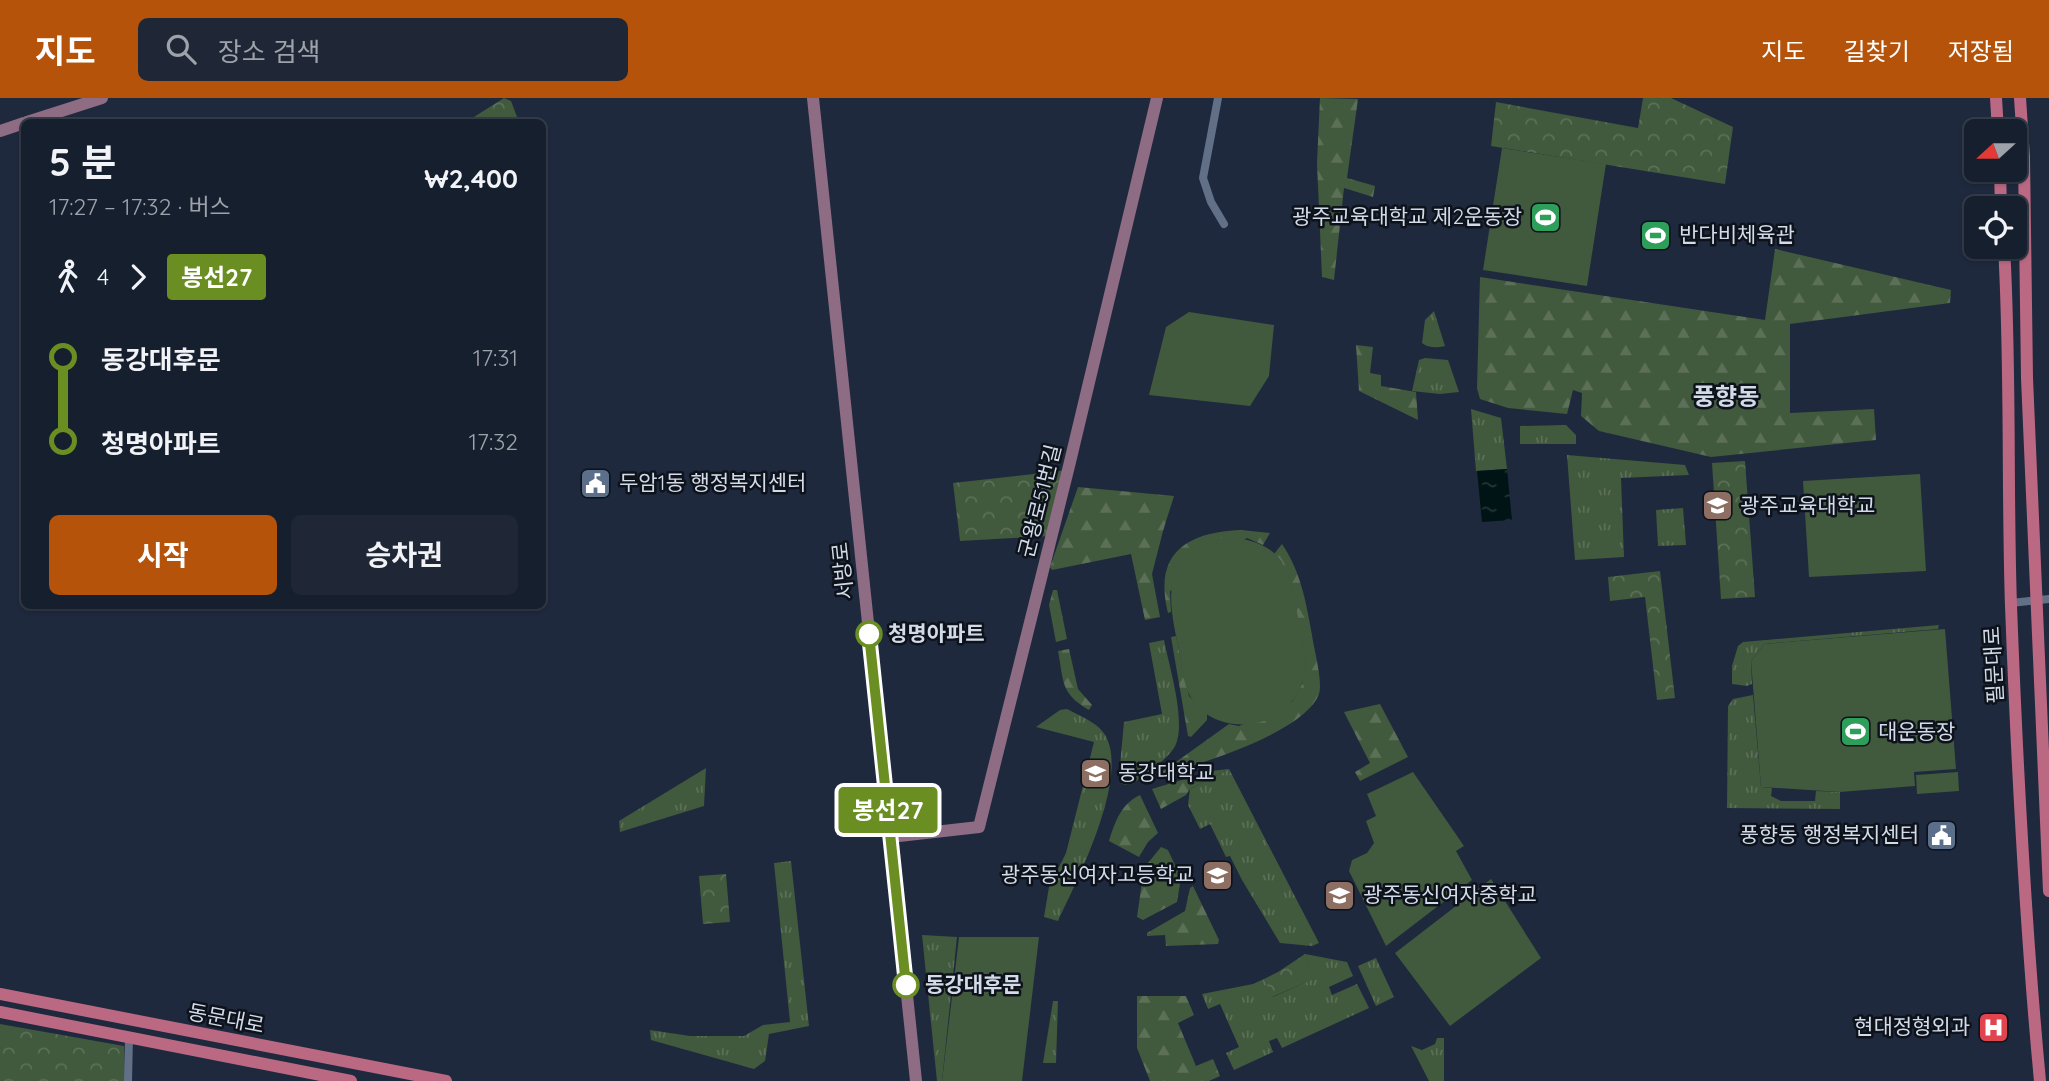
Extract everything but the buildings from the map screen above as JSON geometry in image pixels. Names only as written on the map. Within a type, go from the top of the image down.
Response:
[{"type":"main road","points":[[38,119],[102,98]]},
{"type":"main road","name":"서방로","points":[[813,98],[916,1081]]},
{"type":"main road","name":"군왕로51번길","points":[[890,837],[979,827],[1157,98]]},
{"type":"main road","points":[[1996,98],[1997,119]]},
{"type":"main road","name":"필문대로","points":[[2020,98],[2024,157],[2027,378],[2043,599],[2042,764],[2049,891]]},
{"type":"main road","points":[[0,131],[21,125]]},
{"type":"main road","name":"필문대로","points":[[2004,259],[2011,603],[2027,947],[2040,1081]]},
{"type":"main road","name":"동문대로","points":[[0,994],[446,1081]]},
{"type":"main road","name":"동문대로","points":[[0,1012],[351,1081]]},
{"type":"street","points":[[1218,98],[1203,178],[1210,202],[1224,224]]},
{"type":"street","points":[[2011,603],[2043,599]]},
{"type":"street","points":[[128,1037],[128,1081]]},
{"type":"green space","points":[[504,98],[511,101],[518,119],[471,119]]},
{"type":"green space","points":[[1320,98],[1358,99],[1347,178],[1375,186],[1373,197],[1344,188],[1334,280],[1322,277],[1317,163]]},
{"type":"green space","points":[[1643,98],[1671,98],[1733,127],[1725,184],[1491,146],[1496,102],[1638,128]]},
{"type":"green space","name":"광주교육대학교 제2운동장","points":[[1502,148],[1606,164],[1587,286],[1483,270]]},
{"type":"green space","points":[[1775,249],[1951,290],[1950,303],[1790,324],[1790,413],[1874,409],[1876,440],[1711,457],[1599,431],[1581,416],[1582,393],[1573,390],[1567,414],[1508,408],[1480,399],[1477,388],[1480,277],[1765,320]]},
{"type":"green space","points":[[1434,311],[1445,346],[1433,347],[1422,343],[1425,320]]},
{"type":"green space","points":[[1189,312],[1274,325],[1269,376],[1250,406],[1149,395],[1166,327]]},
{"type":"green space","points":[[1356,345],[1373,347],[1370,373],[1381,375],[1381,386],[1416,392],[1418,420],[1359,391]]},
{"type":"green space","points":[[1419,360],[1448,360],[1459,392],[1440,394],[1412,391]]},
{"type":"green space","points":[[1471,409],[1501,418],[1507,469],[1476,471]]},
{"type":"green space","points":[[1566,425],[1576,435],[1576,444],[1520,444],[1520,426]]},
{"type":"green space","points":[[1567,455],[1685,465],[1689,475],[1621,478],[1624,557],[1575,560]]},
{"type":"green space","points":[[1745,461],[1755,597],[1721,599],[1712,463]]},
{"type":"green space","points":[[1068,470],[1050,536],[960,541],[953,483]]},
{"type":"green space","points":[[1920,474],[1926,571],[1809,577],[1803,481]]},
{"type":"green space","points":[[1078,487],[1174,496],[1152,574],[1160,617],[1145,620],[1131,554],[1052,570],[1050,567]]},
{"type":"green space","points":[[1683,508],[1686,545],[1658,546],[1656,510]]},
{"type":"green space","points":[[1241,530],[1270,533],[1263,545],[1247,538],[1170,591],[1171,612],[1168,613],[1165,575],[1170,561],[1179,550],[1190,541],[1205,535]]},
{"type":"green space","points":[[1226,537],[1261,545],[1273,552],[1282,562],[1292,588],[1305,654],[1303,680],[1292,702],[1274,717],[1251,724],[1217,720],[1197,706],[1184,680],[1172,612],[1173,580],[1179,566],[1189,555],[1205,545]]},
{"type":"green space","points":[[1282,544],[1294,565],[1305,599],[1319,674],[1319,694],[1310,708],[1273,734],[1250,745],[1164,775],[1162,772],[1229,724],[1239,726],[1292,702],[1302,684],[1306,664],[1281,561],[1274,554]]},
{"type":"green space","points":[[1660,571],[1675,698],[1657,700],[1645,597],[1610,601],[1608,577]]},
{"type":"green space","points":[[1053,590],[1057,590],[1067,639],[1056,642],[1049,605]]},
{"type":"green space","points":[[1939,625],[1938,629],[1764,644],[1751,661],[1752,684],[1732,684],[1732,666],[1738,646],[1743,642]]},
{"type":"green space","name":"대운동장","points":[[1945,629],[1956,769],[1914,772],[1915,786],[1840,792],[1761,787],[1751,661],[1764,644]]},
{"type":"green space","points":[[1176,636],[1189,696],[1207,714],[1207,720],[1191,737],[1188,736],[1171,637]]},
{"type":"green space","points":[[1164,640],[1178,711],[1178,738],[1165,758],[1133,784],[1125,785],[1121,783],[1119,776],[1124,722],[1162,714],[1149,643]]},
{"type":"green space","points":[[1069,649],[1078,689],[1092,705],[1089,710],[1073,698],[1065,686],[1058,651]]},
{"type":"green space","points":[[1753,695],[1761,787],[1772,788],[1771,796],[1781,801],[1815,801],[1816,791],[1840,792],[1840,809],[1727,808],[1728,706],[1733,699]]},
{"type":"green space","points":[[1380,704],[1408,757],[1360,781],[1355,772],[1370,763],[1344,712]]},
{"type":"green space","points":[[1067,709],[1103,732],[1110,750],[1111,772],[1099,826],[1058,921],[1044,917],[1049,887],[1066,853],[1094,742],[1036,727],[1060,710]]},
{"type":"green space","points":[[706,768],[704,806],[620,832],[619,821]]},
{"type":"green space","points":[[1229,769],[1319,943],[1312,946],[1280,943],[1230,856],[1226,857],[1210,824],[1200,829],[1188,805],[1190,789]]},
{"type":"green space","points":[[1229,769],[1190,789],[1186,795],[1161,809],[1152,789],[1211,771]]},
{"type":"green space","points":[[1413,772],[1464,846],[1456,851],[1472,880],[1386,946],[1349,871],[1352,860],[1367,853],[1374,843],[1366,821],[1376,816],[1367,794]]},
{"type":"green space","points":[[1958,772],[1959,791],[1917,794],[1916,775]]},
{"type":"green space","points":[[1140,795],[1158,833],[1148,842],[1139,857],[1109,841],[1123,809]]},
{"type":"green space","points":[[1161,847],[1168,850],[1181,878],[1177,902],[1143,920],[1137,917],[1144,868]]},
{"type":"green space","points":[[791,861],[809,1026],[769,1034],[765,1061],[754,1069],[651,1040],[650,1030],[690,1036],[744,1036],[763,1025],[790,1022],[774,863]]},
{"type":"green space","points":[[726,874],[730,922],[703,924],[699,876]]},
{"type":"green space","points":[[1491,879],[1541,958],[1450,1026],[1395,953]]},
{"type":"green space","points":[[1193,886],[1219,940],[1218,944],[1166,946],[1165,935],[1147,936],[1147,933],[1185,911],[1190,888]]},
{"type":"green space","points":[[922,935],[957,937],[942,1081],[937,1081]]},
{"type":"green space","points":[[959,937],[1039,937],[1022,1081],[942,1081]]},
{"type":"green space","points":[[1305,954],[1347,962],[1353,976],[1329,987],[1332,995],[1357,984],[1369,1008],[1282,1048],[1277,1038],[1269,1041],[1273,1052],[1234,1070],[1226,1053],[1239,1047],[1220,1004],[1208,1009],[1202,994],[1253,984],[1264,979],[1273,997],[1315,978]]},
{"type":"green space","points":[[1305,954],[1316,978],[1272,997],[1264,979]]},
{"type":"green space","points":[[1376,958],[1394,997],[1376,1006],[1358,966]]},
{"type":"green space","points":[[1137,996],[1186,996],[1194,1015],[1178,1023],[1196,1066],[1213,1059],[1220,1076],[1209,1081],[1150,1081],[1137,1048]]},
{"type":"green space","points":[[1053,1001],[1058,1001],[1056,1063],[1043,1063]]},
{"type":"green space","points":[[0,1024],[124,1046],[125,1081],[0,1081]]},
{"type":"green space","points":[[1437,1038],[1444,1038],[1444,1081],[1429,1081],[1411,1046],[1422,1050],[1435,1044]]},
{"type":"water","points":[[1507,469],[1512,520],[1482,522],[1477,471]]},
{"type":"bus line","name":"봉선27","points":[[869,634],[906,985]]},
{"type":"place","name":"광주교육대학교 제2운동장","points":[[1545,217]]},
{"type":"place","name":"반다비체육관","points":[[1656,235]]},
{"type":"place","name":"두암1동 행정복지센터","points":[[596,483]]},
{"type":"place","name":"광주교육대학교","points":[[1717,506]]},
{"type":"place","name":"청명아파트","points":[[869,634]]},
{"type":"place","name":"대운동장","points":[[1855,732]]},
{"type":"place","name":"동강대학교","points":[[1095,773]]},
{"type":"place","name":"풍향동 행정복지센터","points":[[1942,835]]},
{"type":"place","name":"광주동신여자고등학교","points":[[1217,875]]},
{"type":"place","name":"광주동신여자중학교","points":[[1340,895]]},
{"type":"place","name":"동강대후문","points":[[906,985]]},
{"type":"place","name":"현대정형외과","points":[[1993,1027]]},
{"type":"district","name":"풍향동","points":[[1726,397]]}]
